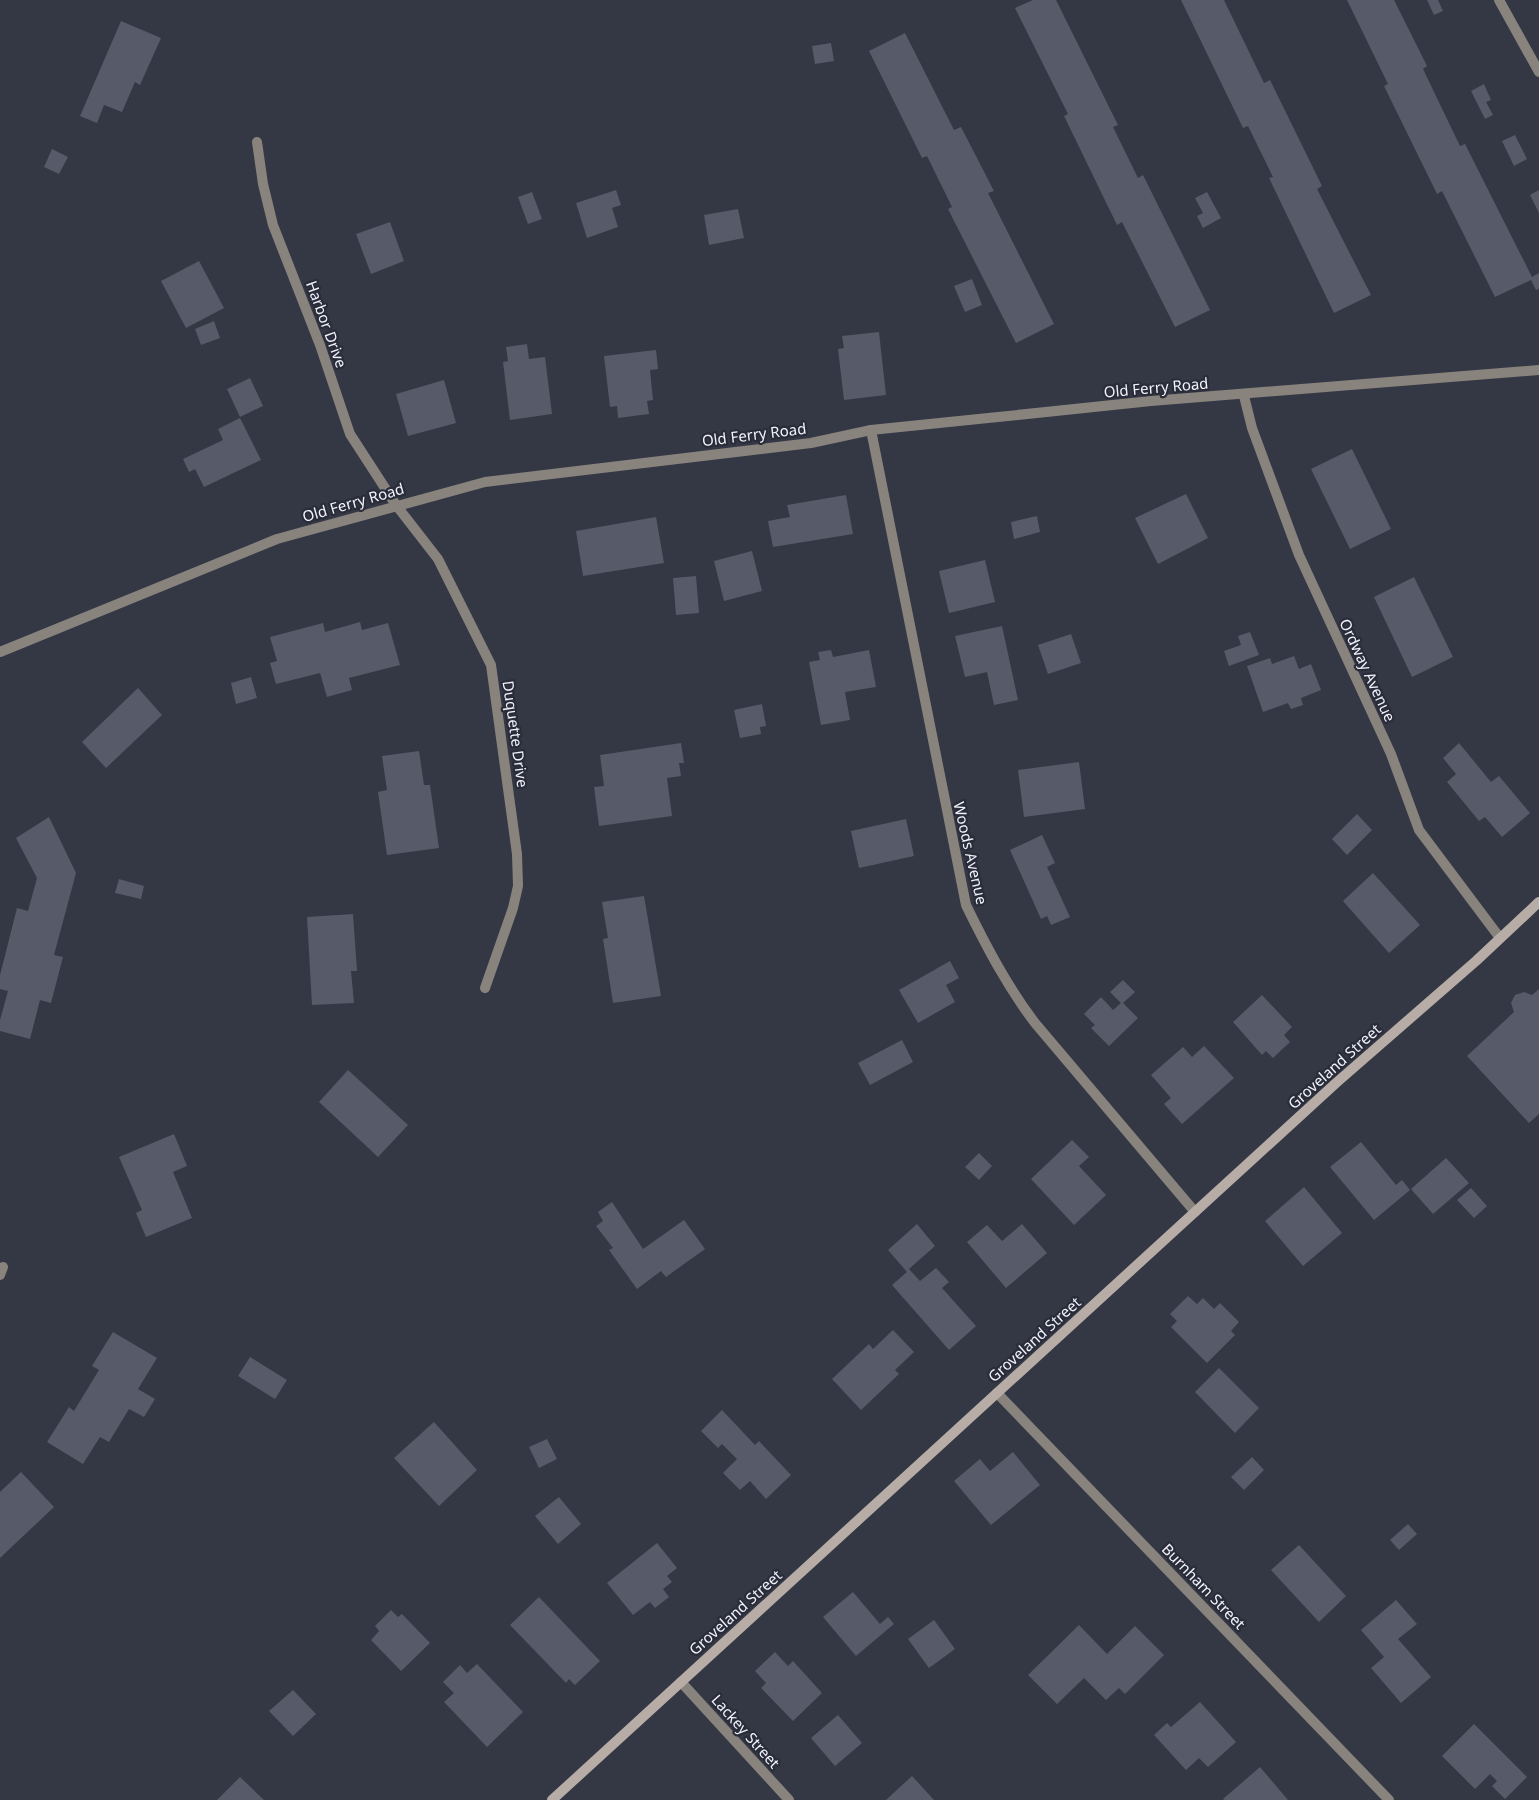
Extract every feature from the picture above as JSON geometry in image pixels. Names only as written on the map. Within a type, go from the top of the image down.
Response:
[{"type":"main road","name":"Groveland Street","points":[[552,1800],[1336,1083],[1539,902]]},
{"type":"street","points":[[1499,0],[1539,72]]},
{"type":"street","name":"Harbor Drive","points":[[257,142],[273,225],[320,345],[350,434],[396,505]]},
{"type":"street","name":"Old Ferry Road","points":[[0,652],[277,539],[485,482],[811,443],[870,430],[1141,402],[1244,396],[1539,370]]},
{"type":"street","name":"Ordway Avenue","points":[[1244,396],[1252,428],[1298,555],[1391,754],[1420,830],[1500,938]]},
{"type":"street","name":"Woods Avenue","points":[[870,430],[966,905],[991,957],[1013,994],[1035,1023],[1195,1212]]},
{"type":"street","name":"Duquette Drive","points":[[396,505],[438,559],[491,665],[517,854],[518,886],[507,929],[485,988]]},
{"type":"street","name":"Burnham Street","points":[[997,1393],[1388,1800]]},
{"type":"street","name":"Lackey Street","points":[[681,1682],[789,1800]]},
{"type":"building","points":[[1033,0],[1056,0],[1118,125],[1113,127],[1138,178],[1143,175],[1210,310],[1175,327],[1122,222],[1117,225],[1064,116],[1068,114],[1015,8]]},
{"type":"building","points":[[1181,0],[1224,0],[1264,83],[1270,80],[1322,186],[1317,189],[1371,295],[1334,313],[1269,178],[1273,177],[1248,126],[1243,128]]},
{"type":"building","points":[[1347,0],[1394,0],[1427,66],[1423,69],[1460,146],[1465,144],[1532,277],[1539,273],[1539,289],[1536,290],[1531,280],[1495,297],[1442,191],[1437,194],[1384,86],[1388,84]]},
{"type":"building","points":[[1427,0],[1438,0],[1443,11],[1434,15]]},
{"type":"building","points":[[121,21],[161,38],[140,85],[135,82],[122,112],[104,105],[97,123],[80,116]]},
{"type":"building","points":[[905,33],[954,130],[961,127],[994,191],[988,193],[1054,324],[1016,343],[948,209],[952,207],[927,156],[922,158],[869,51]]},
{"type":"building","points":[[831,43],[834,61],[815,64],[812,46]]},
{"type":"building","points":[[1484,84],[1491,100],[1486,102],[1493,115],[1485,119],[1471,91]]},
{"type":"building","points":[[1515,135],[1527,159],[1514,166],[1502,141]]},
{"type":"building","points":[[52,149],[68,157],[59,174],[44,167]]},
{"type":"building","points":[[616,190],[621,205],[612,208],[618,227],[587,238],[576,203]]},
{"type":"building","points":[[1539,190],[1539,213],[1530,195]]},
{"type":"building","points":[[532,192],[542,219],[528,224],[518,197]]},
{"type":"building","points":[[1207,192],[1221,218],[1203,228],[1197,216],[1203,213],[1195,198]]},
{"type":"building","points":[[738,209],[744,238],[709,245],[704,215]]},
{"type":"building","points":[[390,222],[404,261],[371,274],[356,234]]},
{"type":"building","points":[[199,261],[224,308],[186,328],[161,281]]},
{"type":"building","points":[[972,279],[982,305],[965,312],[954,286]]},
{"type":"building","points":[[214,321],[220,338],[201,345],[195,329]]},
{"type":"building","points":[[879,332],[886,395],[844,400],[838,349],[844,348],[842,336]]},
{"type":"building","points":[[527,344],[529,359],[545,357],[552,414],[510,420],[503,362],[508,361],[506,347]]},
{"type":"building","points":[[656,350],[658,369],[650,370],[653,400],[647,401],[649,414],[618,418],[617,406],[610,407],[604,356]]},
{"type":"building","points":[[250,378],[263,406],[240,417],[227,389]]},
{"type":"building","points":[[444,380],[456,423],[408,436],[396,394]]},
{"type":"building","points":[[240,418],[261,460],[204,487],[195,469],[189,472],[183,459],[223,440],[218,429]]},
{"type":"building","points":[[1352,449],[1391,529],[1350,549],[1311,469]]},
{"type":"building","points":[[1186,494],[1208,538],[1158,564],[1135,518]]},
{"type":"building","points":[[846,495],[853,534],[773,547],[768,521],[790,517],[787,505]]},
{"type":"building","points":[[1037,516],[1040,532],[1014,539],[1011,522]]},
{"type":"building","points":[[656,517],[664,563],[583,576],[576,531]]},
{"type":"building","points":[[752,551],[762,591],[724,601],[714,561]]},
{"type":"building","points":[[985,560],[995,602],[949,613],[939,571]]},
{"type":"building","points":[[696,576],[699,613],[676,615],[673,578]]},
{"type":"building","points":[[1414,577],[1453,657],[1412,677],[1374,597]]},
{"type":"building","points":[[360,622],[362,630],[388,623],[400,665],[349,678],[352,690],[327,697],[320,673],[276,684],[270,663],[277,661],[270,637],[323,623],[325,632]]},
{"type":"building","points":[[1002,626],[1018,700],[994,705],[987,672],[965,677],[955,636]]},
{"type":"building","points":[[1250,632],[1259,655],[1229,666],[1224,651],[1241,645],[1238,636]]},
{"type":"building","points":[[1071,634],[1081,663],[1048,674],[1038,645]]},
{"type":"building","points":[[831,650],[833,657],[869,650],[876,687],[845,692],[850,720],[821,725],[809,662],[820,660],[818,652]]},
{"type":"building","points":[[1294,656],[1299,669],[1311,664],[1321,690],[1301,698],[1303,705],[1291,709],[1288,703],[1263,712],[1247,666],[1270,658],[1272,664]]},
{"type":"building","points":[[251,677],[257,698],[236,704],[231,683]]},
{"type":"building","points":[[138,688],[162,715],[106,768],[82,742]]},
{"type":"building","points":[[762,704],[766,726],[760,727],[761,734],[740,738],[734,710]]},
{"type":"building","points":[[681,743],[684,763],[679,763],[681,776],[667,778],[672,816],[599,826],[594,787],[604,786],[600,755]]},
{"type":"building","points":[[1459,743],[1491,782],[1499,776],[1530,813],[1502,837],[1485,817],[1479,821],[1447,782],[1456,774],[1443,758]]},
{"type":"building","points":[[419,751],[424,785],[430,785],[439,848],[387,855],[378,792],[387,790],[382,756]]},
{"type":"building","points":[[1079,762],[1085,809],[1024,817],[1018,770]]},
{"type":"building","points":[[1357,814],[1372,830],[1347,855],[1332,839]]},
{"type":"building","points":[[49,817],[76,873],[54,955],[63,957],[51,1003],[40,1000],[30,1039],[0,1031],[0,1020],[8,991],[0,989],[0,975],[17,908],[28,911],[37,878],[16,838]]},
{"type":"building","points":[[906,819],[914,856],[859,868],[851,831]]},
{"type":"building","points":[[1042,835],[1055,863],[1047,867],[1070,917],[1051,925],[1047,916],[1041,919],[1010,850]]},
{"type":"building","points":[[1373,873],[1420,925],[1389,953],[1343,901]]},
{"type":"building","points":[[119,879],[144,886],[141,899],[115,893]]},
{"type":"building","points":[[644,896],[661,996],[613,1003],[603,939],[608,938],[602,902]]},
{"type":"building","points":[[353,914],[357,971],[351,971],[354,1003],[312,1005],[307,917]]},
{"type":"building","points":[[950,961],[959,978],[946,985],[955,1002],[918,1023],[899,990]]},
{"type":"building","points":[[1123,980],[1135,992],[1123,1003],[1138,1018],[1109,1046],[1091,1028],[1095,1025],[1084,1014],[1101,997],[1113,1010],[1121,1003],[1110,992]]},
{"type":"building","points":[[1539,989],[1539,1114],[1529,1123],[1467,1056],[1514,1012],[1511,1003],[1515,995],[1524,992],[1532,995]]},
{"type":"building","points":[[1262,995],[1292,1027],[1284,1035],[1290,1042],[1273,1058],[1266,1051],[1262,1055],[1233,1022]]},
{"type":"building","points":[[902,1040],[913,1062],[870,1085],[858,1063]]},
{"type":"building","points":[[1204,1046],[1234,1078],[1182,1124],[1164,1104],[1171,1098],[1151,1075],[1183,1047],[1192,1057]]},
{"type":"building","points":[[348,1070],[408,1125],[378,1157],[319,1102]]},
{"type":"building","points":[[174,1134],[187,1166],[173,1172],[192,1218],[146,1237],[136,1213],[142,1210],[119,1157]]},
{"type":"building","points":[[1072,1140],[1089,1157],[1079,1166],[1106,1195],[1074,1225],[1031,1179]]},
{"type":"building","points":[[1361,1142],[1396,1185],[1402,1180],[1410,1190],[1374,1220],[1330,1167]]},
{"type":"building","points":[[979,1153],[992,1166],[979,1180],[965,1167]]},
{"type":"building","points":[[1446,1158],[1469,1183],[1433,1214],[1411,1189]]},
{"type":"building","points":[[1304,1187],[1342,1233],[1303,1266],[1265,1221]]},
{"type":"building","points":[[1471,1188],[1487,1206],[1474,1218],[1457,1200]]},
{"type":"building","points":[[612,1202],[643,1249],[684,1220],[705,1249],[666,1277],[661,1271],[637,1289],[609,1250],[613,1248],[596,1226],[603,1221],[598,1212]]},
{"type":"building","points":[[917,1224],[935,1246],[909,1269],[920,1281],[936,1268],[949,1282],[942,1288],[976,1326],[949,1350],[892,1285],[907,1272],[888,1250]]},
{"type":"building","points":[[1022,1224],[1047,1253],[1006,1288],[967,1242],[987,1225],[1002,1241]]},
{"type":"building","points":[[1188,1296],[1197,1304],[1203,1298],[1214,1309],[1220,1303],[1239,1322],[1231,1331],[1235,1335],[1207,1363],[1171,1327],[1177,1321],[1170,1314]]},
{"type":"building","points":[[893,1330],[914,1352],[895,1370],[899,1374],[861,1410],[832,1379],[869,1344],[873,1349]]},
{"type":"building","points":[[113,1332],[157,1358],[138,1389],[155,1399],[144,1417],[129,1409],[109,1442],[100,1437],[83,1464],[47,1442],[69,1407],[74,1411],[99,1370],[92,1366]]},
{"type":"building","points":[[250,1357],[287,1380],[275,1399],[238,1376]]},
{"type":"building","points":[[1219,1368],[1259,1408],[1235,1433],[1195,1392]]},
{"type":"building","points":[[722,1410],[755,1445],[759,1441],[791,1475],[766,1499],[750,1481],[740,1490],[723,1473],[737,1459],[722,1444],[718,1448],[701,1431]]},
{"type":"building","points":[[434,1422],[477,1470],[439,1506],[394,1458]]},
{"type":"building","points":[[547,1439],[557,1459],[539,1468],[529,1447]]},
{"type":"building","points":[[1013,1452],[1040,1485],[991,1525],[954,1481],[980,1459],[990,1471]]},
{"type":"building","points":[[1252,1457],[1264,1470],[1244,1490],[1231,1477]]},
{"type":"building","points":[[21,1472],[54,1507],[0,1558],[0,1492]]},
{"type":"building","points":[[559,1497],[581,1524],[558,1544],[535,1516]]},
{"type":"building","points":[[1408,1524],[1417,1534],[1399,1550],[1390,1540]]},
{"type":"building","points":[[657,1543],[677,1568],[667,1576],[672,1582],[663,1589],[669,1597],[655,1608],[650,1602],[633,1615],[607,1583]]},
{"type":"building","points":[[1299,1545],[1346,1596],[1319,1622],[1271,1570]]},
{"type":"building","points":[[853,1592],[880,1624],[888,1617],[894,1624],[856,1656],[823,1617]]},
{"type":"building","points":[[539,1597],[600,1661],[575,1685],[569,1679],[566,1683],[510,1625]]},
{"type":"building","points":[[1396,1600],[1417,1624],[1398,1639],[1431,1677],[1401,1703],[1371,1668],[1384,1657],[1361,1630]]},
{"type":"building","points":[[391,1610],[398,1617],[402,1614],[430,1643],[401,1671],[371,1640],[379,1631],[375,1626]]},
{"type":"building","points":[[934,1620],[955,1649],[929,1668],[908,1639]]},
{"type":"building","points":[[1079,1625],[1107,1654],[1135,1626],[1164,1655],[1125,1694],[1119,1688],[1106,1700],[1084,1678],[1057,1704],[1028,1675]]},
{"type":"building","points":[[775,1652],[788,1666],[793,1661],[822,1693],[793,1721],[761,1688],[766,1683],[755,1671]]},
{"type":"building","points":[[477,1664],[523,1712],[487,1747],[444,1702],[454,1693],[443,1682],[460,1665],[467,1673]]},
{"type":"building","points":[[293,1690],[316,1714],[293,1736],[269,1711]]},
{"type":"building","points":[[1200,1702],[1236,1742],[1208,1767],[1199,1758],[1186,1770],[1154,1735],[1167,1723],[1171,1727]]},
{"type":"building","points":[[838,1715],[862,1743],[835,1766],[811,1738]]},
{"type":"building","points":[[1474,1724],[1527,1777],[1505,1799],[1492,1786],[1497,1781],[1490,1774],[1475,1789],[1442,1756]]},
{"type":"building","points":[[1260,1767],[1288,1800],[1223,1799]]},
{"type":"building","points":[[912,1776],[934,1800],[886,1800]]},
{"type":"building","points":[[240,1777],[264,1800],[217,1800]]}]
